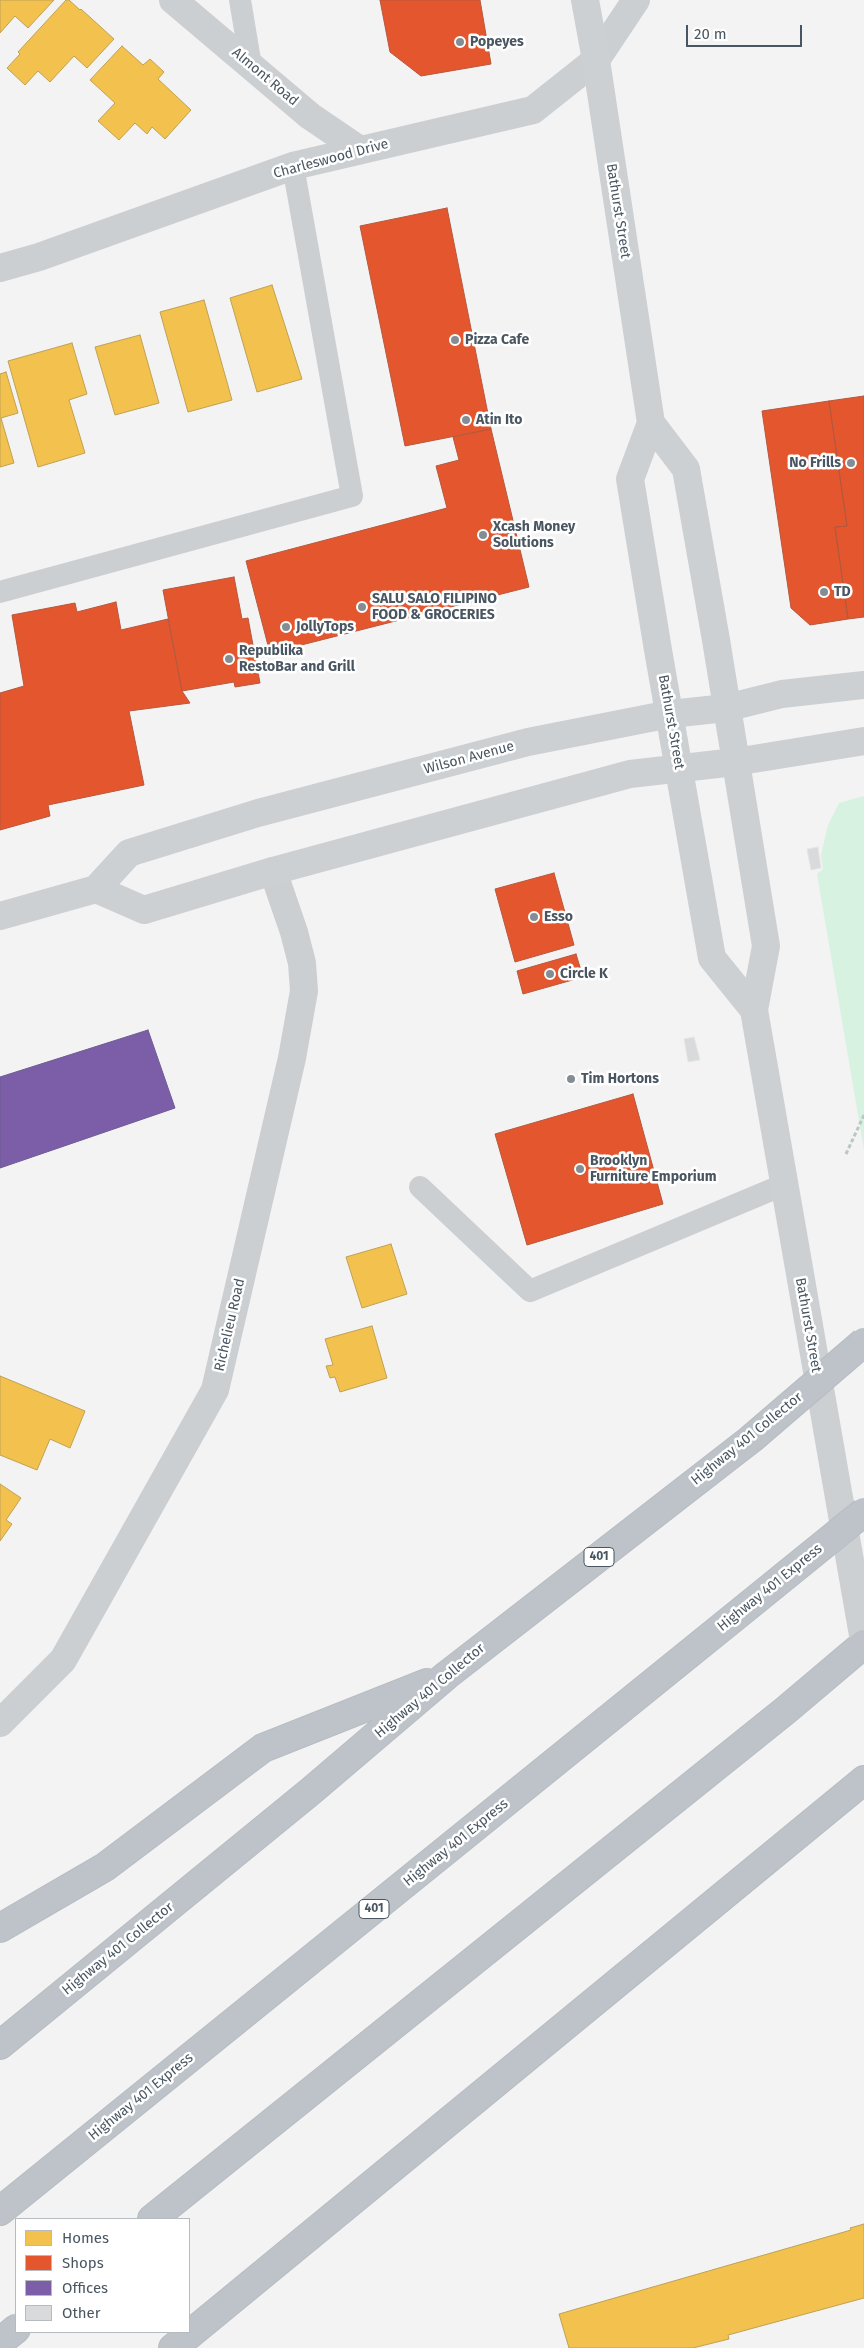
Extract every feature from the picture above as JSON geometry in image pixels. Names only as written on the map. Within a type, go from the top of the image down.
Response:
[{"type":"highway","name":"Highway 401 Collector","points":[[0,2045],[311,1791],[447,1675],[751,1438],[864,1342]]},
{"type":"highway","name":"Highway 401 Express","points":[[0,2211],[864,1512]]},
{"type":"highway","points":[[153,2218],[786,1710],[864,1642]]},
{"type":"highway","points":[[0,1928],[105,1867],[263,1748],[447,1675]]},
{"type":"highway","points":[[173,2348],[819,1819],[864,1780]]},
{"type":"highway","points":[[0,2342],[15,2330]]},
{"type":"main road","name":"Bathurst Street","points":[[584,0],[596,60],[651,423],[686,469],[766,946],[754,1010],[864,1642]]},
{"type":"main road","name":"Bathurst Street","points":[[651,423],[630,480],[712,958],[754,1010]]},
{"type":"main road","name":"Wilson Avenue","points":[[96,889],[129,853],[249,816],[528,742],[670,714],[726,708],[782,694],[864,685]]},
{"type":"main road","points":[[0,916],[96,889],[144,910],[273,871],[630,774],[735,762],[864,742]]},
{"type":"street","name":"Almont Road","points":[[173,0],[310,116],[360,150]]},
{"type":"street","name":"Charleswood Drive","points":[[0,268],[48,254],[293,166],[533,110],[596,60],[636,0]]},
{"type":"street","name":"Richelieu Road","points":[[0,1723],[64,1660],[215,1390],[292,1058],[304,991],[302,963],[294,932],[273,871]]},
{"type":"lane","points":[[240,0],[251,66]]},
{"type":"lane","points":[[0,592],[352,496],[293,166]]},
{"type":"lane","points":[[420,1187],[530,1291],[783,1185]]},
{"type":"path","points":[[846,1154],[864,1115]]},
{"type":"green space","points":[[864,796],[864,1150],[817,874],[823,869],[821,855],[828,825],[839,803]]},
{"type":"building: Homes","points":[[0,0],[54,0],[28,28],[15,16],[0,33]]},
{"type":"building: Homes","points":[[66,0],[69,0],[81,9],[114,39],[87,68],[74,56],[50,82],[38,71],[25,85],[7,68],[20,54],[18,52]]},
{"type":"building: Homes","points":[[122,46],[143,65],[150,59],[164,72],[158,79],[191,110],[165,139],[152,127],[147,134],[135,123],[119,140],[98,121],[115,103],[90,80]]},
{"type":"building: Homes","points":[[272,285],[302,379],[257,392],[230,298]]},
{"type":"building: Homes","points":[[204,300],[232,400],[188,412],[160,312]]},
{"type":"building: Homes","points":[[140,335],[159,403],[115,415],[95,347]]},
{"type":"building: Homes","points":[[72,343],[87,394],[69,400],[85,453],[38,467],[8,361]]},
{"type":"building: Homes","points":[[6,372],[18,413],[1,418],[14,463],[0,467],[0,374]]},
{"type":"building: Homes","points":[[391,1244],[407,1294],[362,1308],[346,1257]]},
{"type":"building: Homes","points":[[372,1326],[387,1378],[340,1392],[335,1377],[330,1378],[326,1366],[333,1365],[325,1339]]},
{"type":"building: Homes","points":[[0,1376],[85,1411],[70,1448],[50,1439],[37,1470],[0,1455]]},
{"type":"building: Homes","points":[[0,1484],[21,1498],[6,1520],[12,1524],[0,1541]]},
{"type":"building: Homes","points":[[864,2224],[864,2298],[728,2335],[729,2339],[693,2348],[569,2348],[559,2314],[851,2230],[850,2228]]},
{"type":"building: Shops","points":[[380,0],[480,0],[491,64],[421,76],[390,52]]},
{"type":"building: Shops","points":[[447,208],[491,429],[405,446],[360,226]]},
{"type":"building: Shops","name":"No Frills","points":[[864,396],[864,617],[848,619],[835,527],[847,526],[829,401]]},
{"type":"building: Shops","points":[[829,401],[847,526],[835,527],[848,619],[810,625],[791,608],[762,411]]},
{"type":"building: Shops","points":[[491,429],[529,587],[270,653],[246,561],[447,508],[436,466],[459,460],[453,437]]},
{"type":"building: Shops","points":[[234,577],[242,619],[248,618],[260,683],[235,687],[234,682],[182,691],[163,590]]},
{"type":"building: Shops","points":[[116,602],[121,630],[168,619],[182,691],[190,703],[129,711],[144,785],[48,805],[50,816],[0,830],[0,693],[24,686],[12,615],[75,603],[77,612]]},
{"type":"building: Shops","name":"Esso","points":[[554,873],[574,945],[515,962],[495,889]]},
{"type":"building: Shops","name":"Circle K","points":[[576,954],[583,977],[523,994],[517,971]]},
{"type":"building: Shops","name":"Brooklyn Furniture Emporium","points":[[633,1094],[663,1204],[527,1245],[495,1134]]},
{"type":"building: Offices","points":[[148,1030],[175,1108],[0,1168],[0,1077]]},
{"type":"building: Other","points":[[818,847],[821,868],[811,870],[807,849]]},
{"type":"building: Other","points":[[694,1037],[700,1060],[688,1062],[684,1039]]},
{"type":"place","name":"Popeyes","points":[[460,42]]},
{"type":"place","name":"Pizza Cafe","points":[[455,340]]},
{"type":"place","name":"Atin Ito","points":[[466,420]]},
{"type":"place","name":"No Frills","points":[[851,463]]},
{"type":"place","name":"Xcash Money Solutions","points":[[483,535]]},
{"type":"place","name":"TD","points":[[824,592]]},
{"type":"place","name":"SALU SALO FILIPINO FOOD & GROCERIES","points":[[362,607]]},
{"type":"place","name":"JollyTops","points":[[286,627]]},
{"type":"place","name":"Republika RestoBar and Grill","points":[[229,659]]},
{"type":"place","name":"Esso","points":[[534,917]]},
{"type":"place","name":"Circle K","points":[[550,974]]},
{"type":"place","name":"Tim Hortons","points":[[571,1079]]},
{"type":"place","name":"Brooklyn Furniture Emporium","points":[[580,1169]]}]
